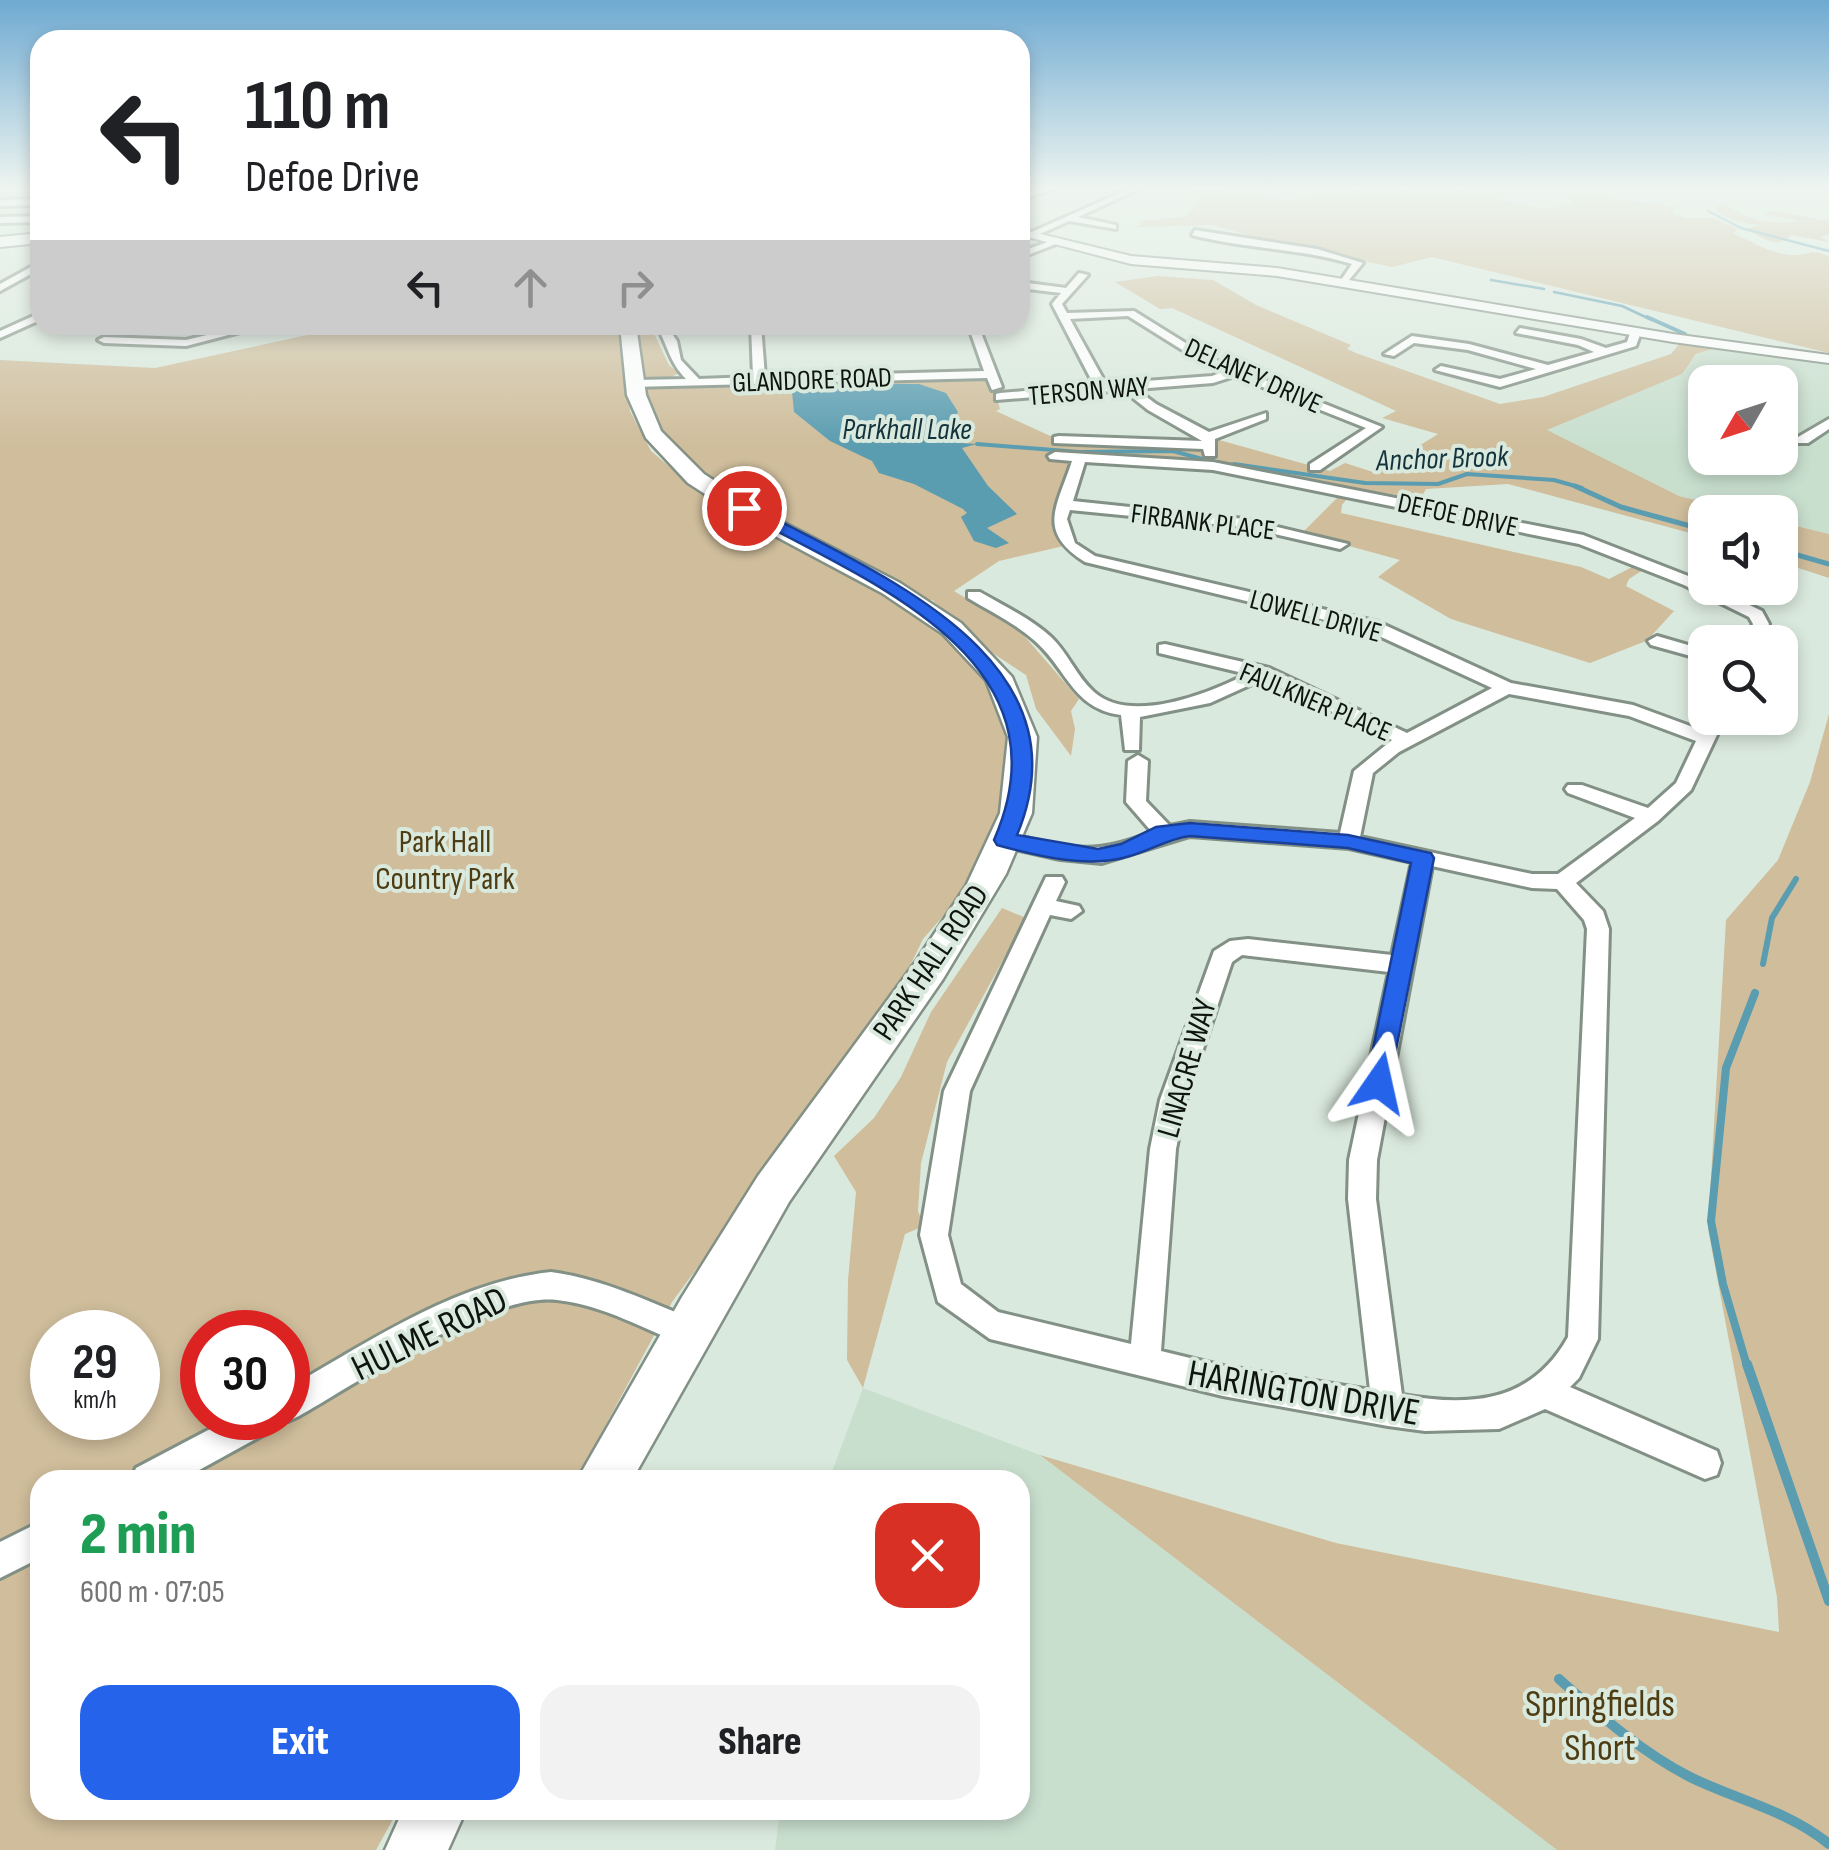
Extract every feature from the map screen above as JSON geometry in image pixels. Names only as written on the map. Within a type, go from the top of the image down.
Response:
[{"type":"main road","name":"PARK HALL ROAD","points":[[610,1470],[746,1230],[943,952],[984,884],[1017,812],[1022,746],[1011,703],[993,672],[946,624],[908,596],[744,508],[687,470],[650,432],[638,406],[629,335]]},
{"type":"main road","points":[[416,1850],[430,1820]]},
{"type":"street","points":[[0,288],[22,275]]},
{"type":"street","points":[[1083,275],[1058,304],[1104,390]]},
{"type":"street","points":[[1298,275],[1636,332],[1829,358]]},
{"type":"street","points":[[1344,283],[1349,275]]},
{"type":"street","points":[[1030,286],[1068,292]]},
{"type":"street","points":[[1064,316],[1148,310]]},
{"type":"street","name":"DELANEY DRIVE","points":[[1130,313],[1204,359],[1381,424],[1327,465]]},
{"type":"street","points":[[0,335],[30,321]]},
{"type":"street","points":[[1520,331],[1581,342],[1606,352]]},
{"type":"street","points":[[1500,383],[1632,344],[1636,332]]},
{"type":"street","points":[[110,335],[104,340],[186,343],[220,335]]},
{"type":"street","points":[[667,335],[675,362],[696,382]]},
{"type":"street","points":[[757,335],[759,381]]},
{"type":"street","points":[[977,335],[990,374]]},
{"type":"street","points":[[1398,336],[1469,347],[1546,368]]},
{"type":"street","points":[[1397,352],[1412,339]]},
{"type":"street","points":[[1450,370],[1515,389]]},
{"type":"street","name":"TERSON WAY","points":[[990,374],[1002,403],[1213,379],[1234,372]]},
{"type":"street","name":"GLANDORE ROAD","points":[[634,384],[990,374]]},
{"type":"street","points":[[1126,388],[1208,441],[1213,466]]},
{"type":"street","points":[[1060,440],[1208,441],[1262,416]]},
{"type":"street","points":[[1803,440],[1829,423]]},
{"type":"street","name":"DEFOE DRIVE","points":[[1055,456],[1213,466],[1454,512],[1616,550],[1756,614],[1760,625]]},
{"type":"street","points":[[1065,505],[1080,458]]},
{"type":"street","name":"FIRBANK PLACE","points":[[1065,505],[1244,523],[1340,544]]},
{"type":"street","name":"LOWELL DRIVE","points":[[1065,505],[1060,519],[1068,545],[1090,559],[1372,626],[1506,688],[1633,712],[1705,738]]},
{"type":"street","points":[[974,595],[1042,638],[1090,699],[1130,712],[1218,696],[1263,672]]},
{"type":"street","points":[[1657,641],[1688,653]]},
{"type":"street","name":"FAULKNER PLACE","points":[[1165,649],[1263,672],[1407,740]]},
{"type":"street","points":[[1348,842],[1364,771],[1407,740],[1506,688]]},
{"type":"street","points":[[1130,712],[1136,802],[1164,832]]},
{"type":"street","points":[[1005,840],[1098,856],[1126,850],[1164,832],[1190,830],[1348,842],[1532,881],[1563,882],[1582,871],[1684,786],[1707,735]]},
{"type":"street","points":[[1574,789],[1651,816]]},
{"type":"street","points":[[1388,1410],[1363,1180],[1423,858]]},
{"type":"street","name":"HARINGTON DRIVE","points":[[1056,900],[957,1091],[936,1206],[937,1258],[948,1292],[990,1325],[1145,1364],[1388,1410],[1425,1415],[1499,1413],[1544,1392],[1568,1368],[1584,1338],[1598,928],[1594,917],[1563,882]]},
{"type":"street","name":"LINACRE WAY","points":[[1145,1364],[1163,1149],[1173,1100],[1222,957],[1248,946],[1402,966]]},
{"type":"street","name":"HULME ROAD","points":[[310,1392],[478,1303],[529,1286],[582,1291],[688,1332]]},
{"type":"street","points":[[1544,1392],[1705,1463]]},
{"type":"street","points":[[167,1470],[222,1440]]},
{"type":"street","points":[[0,1561],[30,1545]]},
{"type":"shaded area","points":[[1712,349],[1829,362],[1829,534],[1798,526],[1798,495],[1679,496],[1546,430],[1681,374],[1688,365],[1688,475],[1798,475],[1798,365],[1688,365],[1697,354]]},
{"type":"shaded area","points":[[863,1388],[1040,1455],[1557,1850],[775,1850],[779,1820],[1030,1820],[1030,1470],[833,1470]]},
{"type":"green space","points":[[1508,275],[1829,275],[1829,353]]},
{"type":"green space","points":[[1158,276],[1213,280],[1256,305],[1351,345],[1347,349],[1356,353],[1500,404],[1543,397],[1671,354],[1680,343],[1712,349],[1696,354],[1682,374],[1547,430],[1688,498],[1688,532],[1508,484],[1426,489],[1420,499],[1218,465],[1212,438],[1330,471],[1345,463],[1376,473],[1438,434],[1382,418],[1396,411],[1172,308],[1160,309],[1115,282]]},
{"type":"green space","name":"Park Hall Country Park","points":[[308,335],[621,335],[630,411],[651,451],[697,490],[866,577],[954,641],[997,695],[1009,726],[1008,789],[990,845],[966,890],[923,939],[891,1005],[672,1302],[581,1470],[30,1470],[30,1820],[392,1820],[376,1850],[0,1850],[0,360],[155,368]]},
{"type":"green space","points":[[635,335],[655,335],[669,365],[679,373],[665,380],[643,380]]},
{"type":"green space","points":[[990,374],[1000,409],[996,411],[1059,440],[1209,445],[1213,466],[1081,458],[1060,519],[1068,545],[999,561],[954,591],[1020,631],[1079,699],[1071,711],[1075,729],[1071,756],[1036,709],[1026,675],[991,652],[932,600],[920,605],[748,510],[662,446],[635,384]]},
{"type":"green space","points":[[1341,494],[1350,495],[1341,513],[1581,567],[1609,579],[1638,564],[1646,568],[1629,579],[1626,586],[1674,611],[1652,635],[1657,637],[1654,643],[1646,641],[1590,663],[1451,619],[1378,577],[1400,560],[1302,533]]},
{"type":"green space","points":[[1798,526],[1829,534],[1829,578],[1798,568]]},
{"type":"green space","name":"Springfields Short","points":[[1829,714],[1829,1850],[1557,1850],[1040,1455],[1336,1543],[1779,1632],[1777,1597],[1708,1229],[1726,920],[1778,860],[1810,782]]},
{"type":"green space","points":[[1002,908],[1026,918],[947,1062],[921,1163],[918,1211],[924,1226],[905,1234],[863,1388],[847,1360],[848,1280],[856,1192],[834,1156],[874,1118],[901,1077],[931,1012]]},
{"type":"water","name":"Parkhall Lake","points":[[804,384],[919,384],[946,393],[958,412],[953,420],[960,443],[977,444],[962,448],[988,486],[1017,514],[987,528],[1009,543],[996,548],[974,541],[961,517],[967,513],[963,509],[914,484],[879,473],[872,461],[830,441],[794,412],[792,392]]},
{"type":"waterway","points":[[1491,280],[1544,289]]},
{"type":"waterway","points":[[1554,292],[1622,306],[1652,320]]},
{"type":"waterway","points":[[1647,317],[1685,334]]},
{"type":"waterway","name":"Anchor Brook","points":[[977,444],[1079,452],[1173,451],[1202,459]]},
{"type":"waterway","name":"Anchor Brook","points":[[1234,464],[1365,483],[1438,484],[1467,474],[1554,480],[1575,486]]},
{"type":"waterway","name":"Anchor Brook","points":[[1575,486],[1582,488]]},
{"type":"waterway","name":"Anchor Brook","points":[[1575,486],[1621,507],[1688,525]]},
{"type":"waterway","name":"Anchor Brook","points":[[1798,555],[1829,564]]},
{"type":"waterway","points":[[1763,964],[1772,918],[1796,879]]},
{"type":"waterway","points":[[1747,1366],[1723,1284],[1711,1221],[1726,1068],[1755,993]]},
{"type":"waterway","points":[[1747,1364],[1829,1601]]},
{"type":"waterway","points":[[1559,1679],[1621,1732],[1672,1767],[1779,1814],[1829,1844]]},
{"type":"route","points":[[744,508],[895,588],[946,624],[993,672],[1011,703],[1022,746],[1017,812],[1005,840],[1098,856],[1126,850],[1164,832],[1190,830],[1348,842],[1423,858],[1379,1083]]}]
